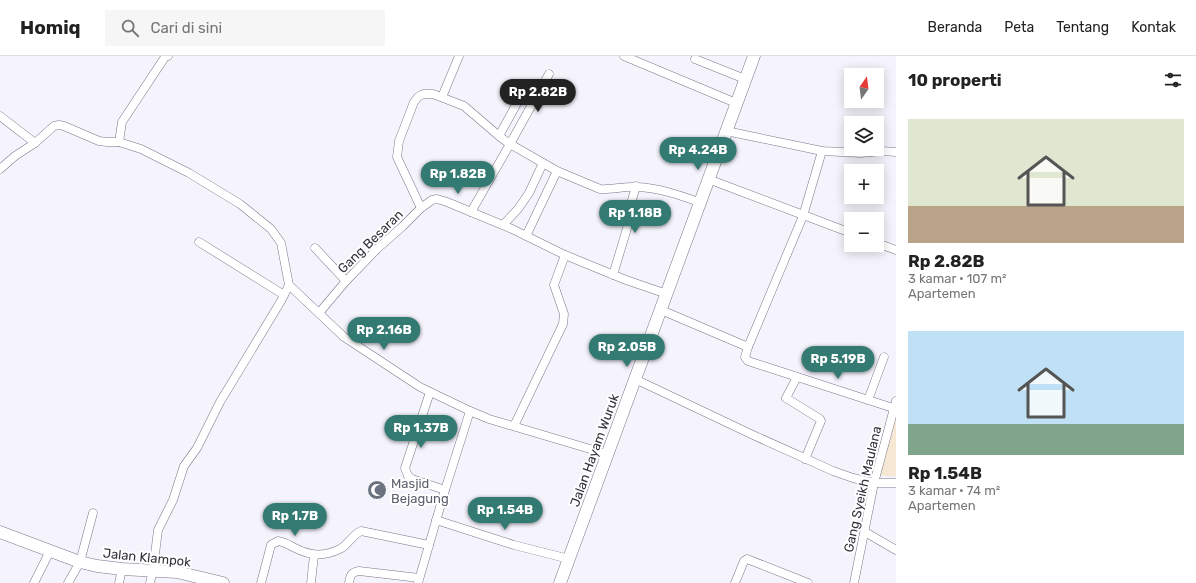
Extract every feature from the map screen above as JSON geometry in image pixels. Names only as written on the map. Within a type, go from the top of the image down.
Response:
[{"type":"main road","name":"Jalan Hayam Wuruk","points":[[560,583],[754,56]]},
{"type":"main road","name":"Jalan Klampok","points":[[0,532],[80,562],[97,566],[188,574],[223,583]]},
{"type":"street","points":[[119,142],[122,122],[165,57],[168,56]]},
{"type":"street","points":[[442,97],[459,56]]},
{"type":"street","points":[[624,56],[736,103]]},
{"type":"street","points":[[695,59],[745,79]]},
{"type":"street","points":[[471,212],[549,74]]},
{"type":"street","points":[[421,208],[396,157],[399,141],[414,102],[418,97],[428,93],[464,106],[510,144],[557,171],[600,189],[607,190],[636,186],[665,191],[699,202]]},
{"type":"street","points":[[499,136],[522,94]]},
{"type":"street","points":[[0,116],[35,143]]},
{"type":"street","points":[[0,169],[15,156],[35,143],[51,128],[58,125],[64,126],[99,141],[119,142],[142,149],[189,173],[240,204],[257,217],[271,229],[281,243],[289,285],[344,337],[420,387],[470,411],[607,454]]},
{"type":"street","points":[[726,131],[822,151],[861,153],[882,151],[896,152]]},
{"type":"street","points":[[822,151],[803,216],[744,357],[748,361],[868,400],[894,410]]},
{"type":"street","points":[[504,225],[530,193],[543,163]]},
{"type":"street","points":[[526,236],[557,171]]},
{"type":"street","points":[[708,179],[844,231]]},
{"type":"street","points":[[613,275],[628,225],[630,207],[636,186]]},
{"type":"street","name":"Gang Besaran","points":[[319,313],[346,281],[377,249],[421,208],[432,200],[437,199],[504,225],[565,255],[613,275],[667,294]]},
{"type":"street","points":[[199,242],[284,295]]},
{"type":"street","points":[[884,246],[896,250]]},
{"type":"street","points":[[315,248],[346,281]]},
{"type":"street","points":[[514,426],[563,324],[564,314],[554,285],[565,255]]},
{"type":"street","points":[[150,583],[158,530],[173,500],[184,466],[196,448],[220,402],[289,285]]},
{"type":"street","points":[[661,310],[748,347]]},
{"type":"street","points":[[868,400],[884,357]]},
{"type":"street","points":[[797,378],[786,398],[821,421],[805,459]]},
{"type":"street","points":[[635,379],[805,459],[853,478],[874,483],[896,483]]},
{"type":"street","points":[[430,392],[405,468],[408,476],[412,479],[445,490]]},
{"type":"street","name":"Gang Syeikh Maulana","points":[[854,583],[874,483],[894,410]]},
{"type":"street","points":[[349,583],[354,571],[418,581],[470,411]]},
{"type":"street","points":[[68,583],[80,562],[93,513]]},
{"type":"street","points":[[436,520],[514,545],[569,559]]},
{"type":"street","points":[[261,583],[271,545],[278,540],[308,554],[314,555],[333,552],[340,549],[361,531],[429,545]]},
{"type":"street","points":[[864,532],[896,550]]},
{"type":"street","points":[[34,583],[50,551]]},
{"type":"street","points":[[311,583],[314,555]]},
{"type":"street","points":[[735,583],[744,561],[747,559],[808,583]]},
{"type":"street","points":[[119,583],[122,569]]},
{"type":"shaded area","points":[[892,418],[896,419],[896,477],[879,475]]},
{"type":"place","name":"Masjid Bejagung","points":[[377,490]]}]
